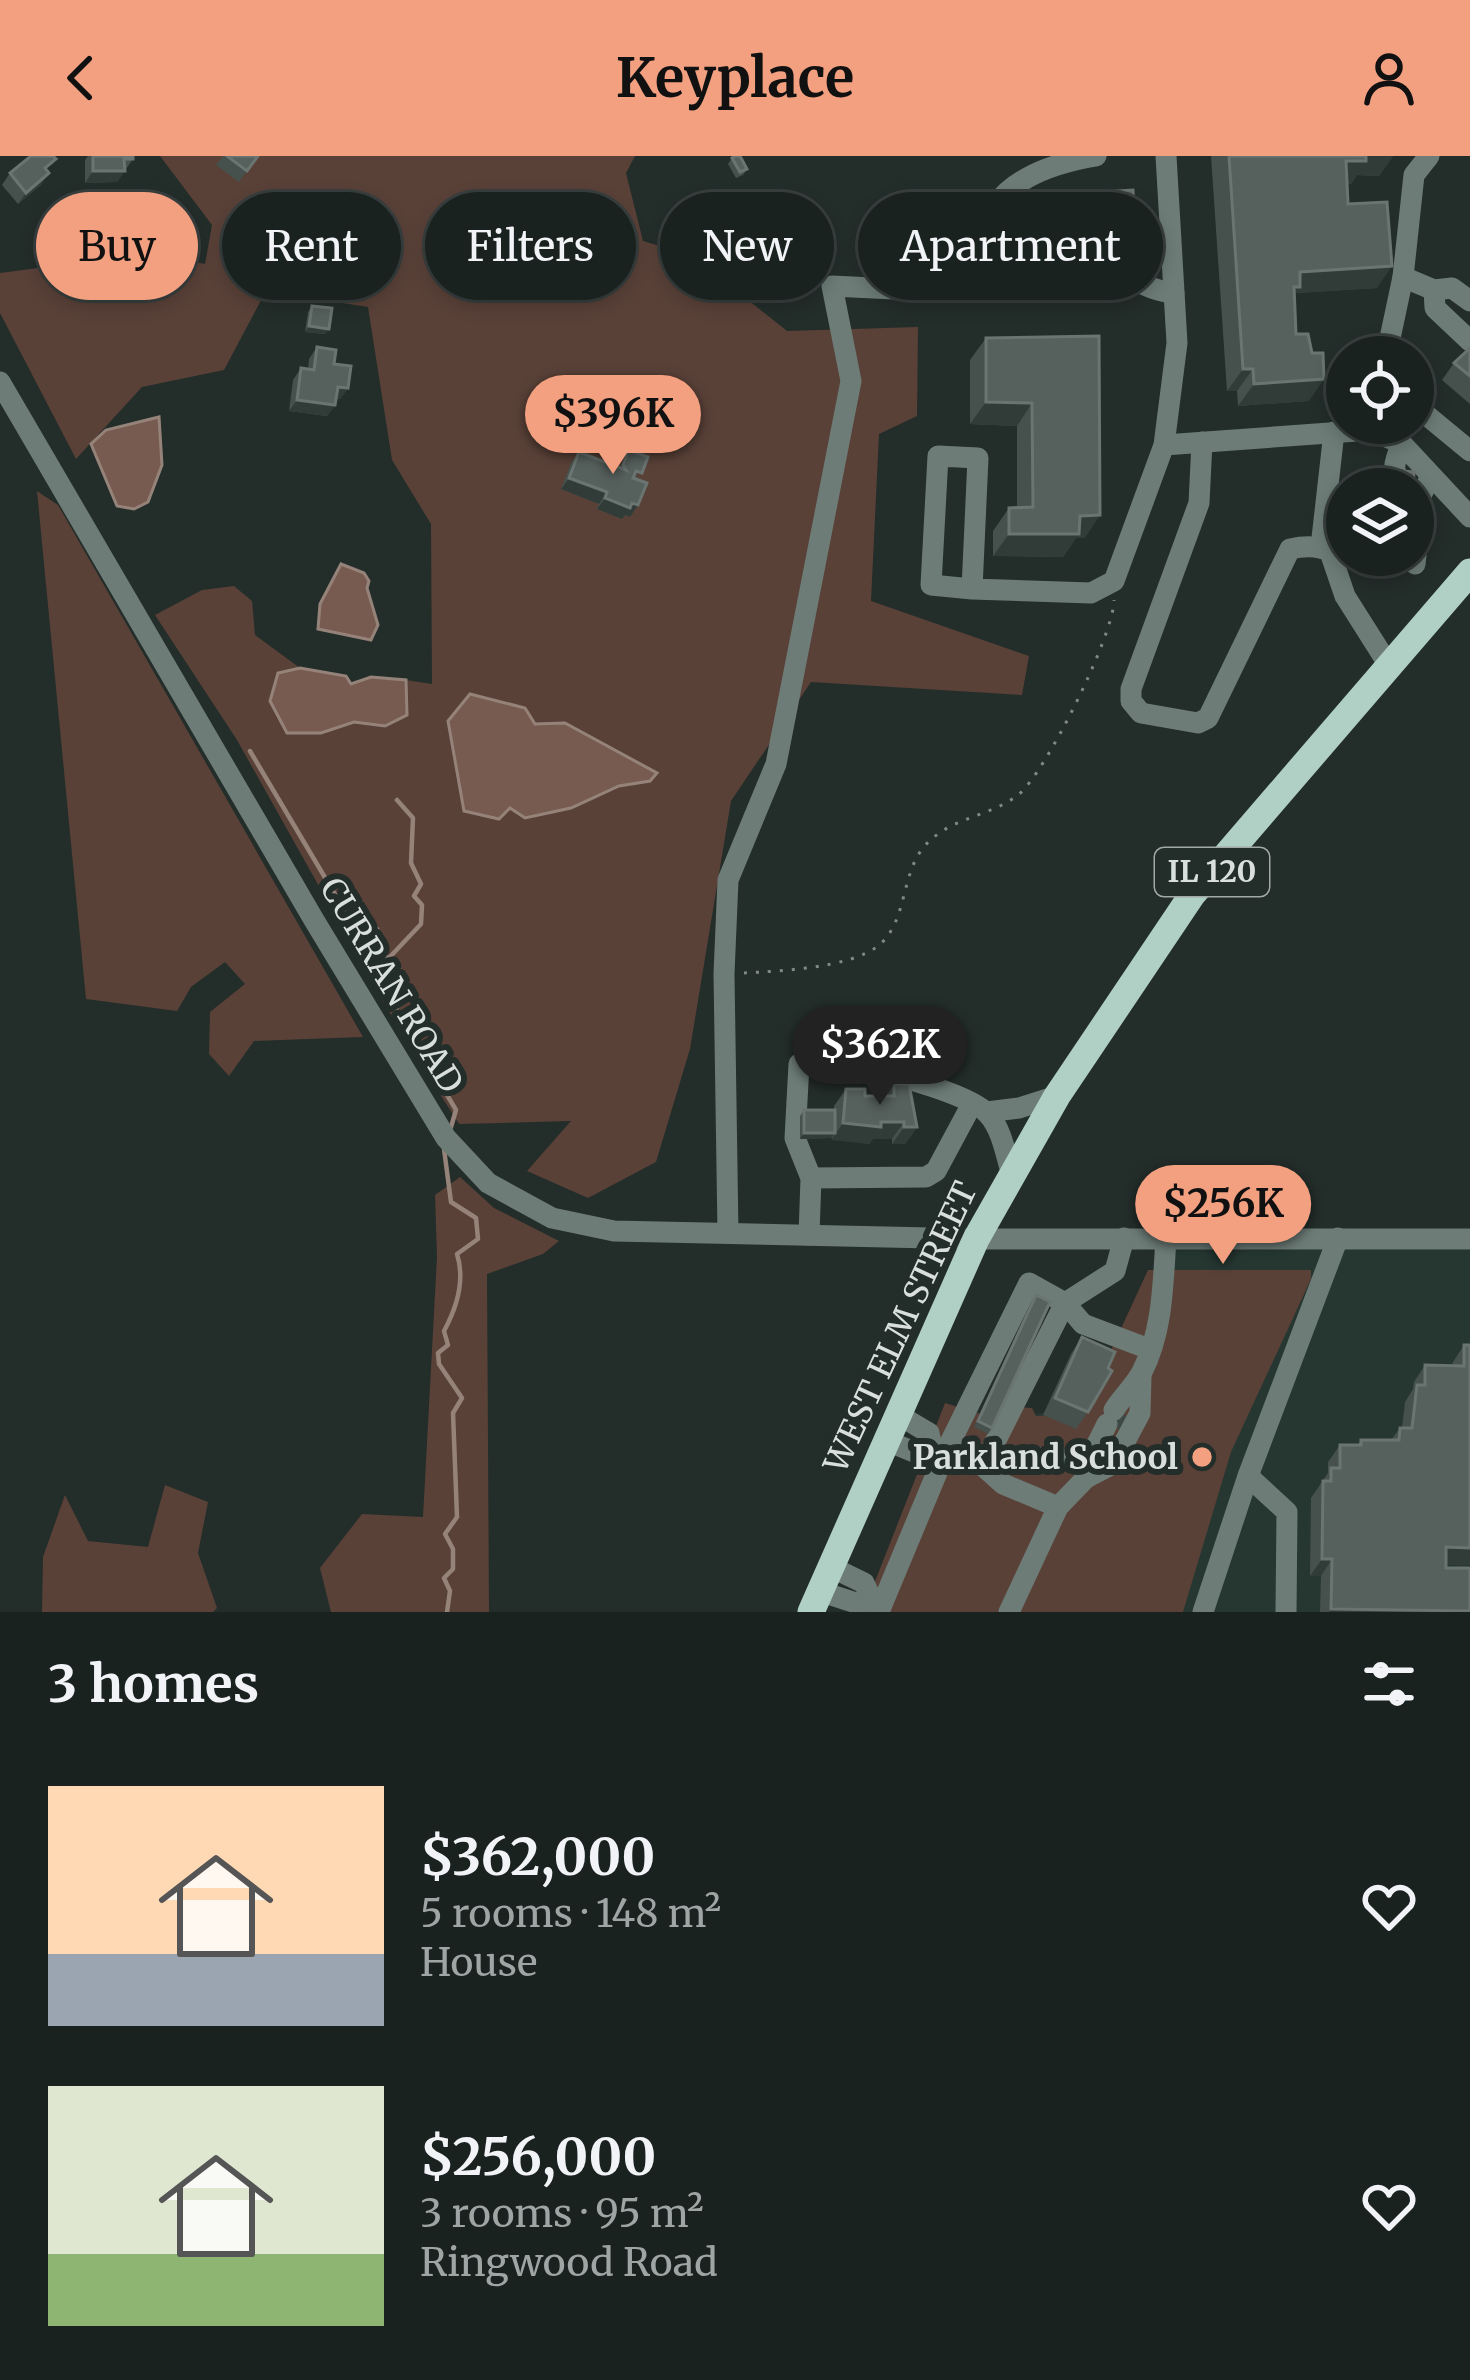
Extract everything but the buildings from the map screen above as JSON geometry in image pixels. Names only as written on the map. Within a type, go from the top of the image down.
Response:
[{"type":"main road","name":"WEST ELM STREET","points":[[820,1590],[976,1239],[1057,1096],[1192,895],[1470,572]]},
{"type":"street","points":[[1008,192],[1015,184],[1066,161],[1096,156]]},
{"type":"street","points":[[972,589],[978,458],[938,456],[931,584],[972,589],[1091,593],[1114,581],[1164,446],[1178,344],[1166,156]]},
{"type":"street","points":[[1390,336],[1403,277],[1414,175],[1429,156]]},
{"type":"street","points":[[1403,277],[1435,290],[1452,289],[1470,302]]},
{"type":"street","points":[[728,1233],[724,974],[728,880],[776,764],[851,381],[832,286],[858,287]]},
{"type":"street","points":[[1435,290],[1435,308],[1470,341]]},
{"type":"street","points":[[1163,292],[1174,293]]},
{"type":"street","name":"CURRAN ROAD","points":[[0,382],[446,1138],[488,1183],[551,1218],[614,1231],[976,1239],[1470,1239]]},
{"type":"street","points":[[1434,421],[1470,451]]},
{"type":"street","points":[[1164,446],[1326,433]]},
{"type":"street","points":[[1202,442],[1199,503],[1132,689],[1131,701],[1141,713],[1198,723],[1208,718],[1290,549],[1321,547],[1330,552],[1346,596],[1388,664]]},
{"type":"street","points":[[1321,547],[1333,444]]},
{"type":"street","points":[[1392,468],[1402,444],[1424,468]]},
{"type":"street","points":[[1434,479],[1470,517]]},
{"type":"street","points":[[809,1235],[812,1178],[795,1138],[799,1064],[830,1057],[980,1108],[1019,1108],[1057,1096]]},
{"type":"street","points":[[980,1108],[1003,1142],[1012,1175]]},
{"type":"street","points":[[812,1178],[926,1177],[936,1171],[980,1108]]},
{"type":"street","points":[[880,1606],[939,1449],[1065,1303],[1115,1270],[1124,1238]]},
{"type":"street","points":[[1086,1478],[1091,1456],[1141,1376],[1161,1316],[1166,1238]]},
{"type":"street","points":[[1203,1612],[1248,1476],[1338,1238]]},
{"type":"street","points":[[1058,1507],[1003,1484],[986,1460],[1029,1283],[1065,1303],[1083,1324],[1149,1349]]},
{"type":"street","points":[[1010,1612],[1058,1507],[1086,1478],[1113,1464],[1140,1413],[1141,1376]]},
{"type":"street","points":[[891,1427],[929,1433],[939,1449],[986,1460],[1062,1459]]},
{"type":"street","points":[[1248,1476],[1287,1512],[1286,1612]]},
{"type":"street","points":[[820,1590],[864,1583],[880,1606]]},
{"type":"path","points":[[724,974],[800,969],[877,947],[892,929],[913,860],[933,836],[1018,796],[1035,778],[1097,661],[1114,608],[1114,581]]},
{"type":"shaded area","points":[[160,156],[635,156],[626,173],[631,192],[425,192],[425,300],[636,300],[636,213],[643,241],[660,246],[660,300],[748,300],[787,331],[918,327],[917,416],[879,434],[871,601],[1029,656],[1022,695],[811,682],[731,801],[690,1049],[656,1162],[588,1198],[527,1171],[571,1121],[459,1124],[400,1031],[237,740],[155,615],[202,590],[234,586],[252,601],[255,635],[300,668],[278,673],[321,733],[354,722],[385,726],[407,715],[406,680],[432,684],[431,524],[392,460],[368,307],[323,300],[401,300],[401,192],[222,192],[222,300],[261,300],[224,370],[142,387],[76,459],[0,313],[0,273],[36,268],[36,300],[198,300],[198,263],[205,264],[212,225],[198,206],[198,192],[187,192]],"holes":[[[656,773],[650,781],[619,786],[571,808],[525,818],[510,808]]]},
{"type":"shaded area","points":[[159,417],[162,465],[148,502],[134,509],[117,506],[91,444],[106,430]]},
{"type":"shaded area","points":[[37,491],[58,505],[363,1037],[254,1041],[229,1076],[209,1054],[210,1012],[245,984],[225,962],[191,987],[177,1011],[86,999]]},
{"type":"shaded area","points":[[341,564],[364,573],[369,581],[378,625],[371,640],[318,629],[320,604]]},
{"type":"shaded area","points":[[300,668],[346,676],[351,684],[371,677],[406,680],[407,715],[385,726],[354,722],[321,733],[287,733],[270,701],[278,673]]},
{"type":"shaded area","points":[[470,694],[525,708],[535,724],[565,723],[657,773],[650,781],[619,786],[571,808],[525,818],[510,808],[499,819],[464,811],[448,721]]},
{"type":"shaded area","points":[[460,1177],[494,1208],[559,1241],[543,1254],[487,1274],[489,1612],[331,1612],[320,1568],[362,1514],[423,1517],[437,1257],[435,1195]]},
{"type":"shaded area","name":"Parkland School","points":[[1165,1249],[1470,1250],[1470,1612],[874,1612],[951,1419],[1086,1410]]},
{"type":"shaded area","points":[[1148,1270],[1311,1270],[1311,1279],[1231,1452],[1183,1612],[863,1612],[945,1403],[981,1414],[998,1406],[1032,1408],[1036,1416],[1082,1413]]},
{"type":"shaded area","points":[[165,1485],[208,1502],[198,1553],[217,1608],[213,1612],[42,1612],[43,1557],[65,1495],[88,1541],[148,1547]]},
{"type":"waterway","points":[[250,751],[346,913],[377,929],[387,960]]},
{"type":"waterway","points":[[397,800],[413,818],[411,863],[421,884],[414,896],[422,905],[421,924],[387,960],[394,1005],[456,1110],[451,1127]]},
{"type":"waterway","points":[[444,1149],[451,1202],[476,1218],[478,1239],[457,1254],[458,1293],[444,1331],[448,1345],[438,1353],[439,1364],[462,1398],[453,1413],[457,1517],[445,1534],[453,1549],[453,1569],[444,1578],[450,1591],[447,1612]]},
{"type":"tunnel","points":[[1117,1428],[1124,1415]]},
{"type":"place","name":"Parkland School","points":[[1202,1457]]}]
